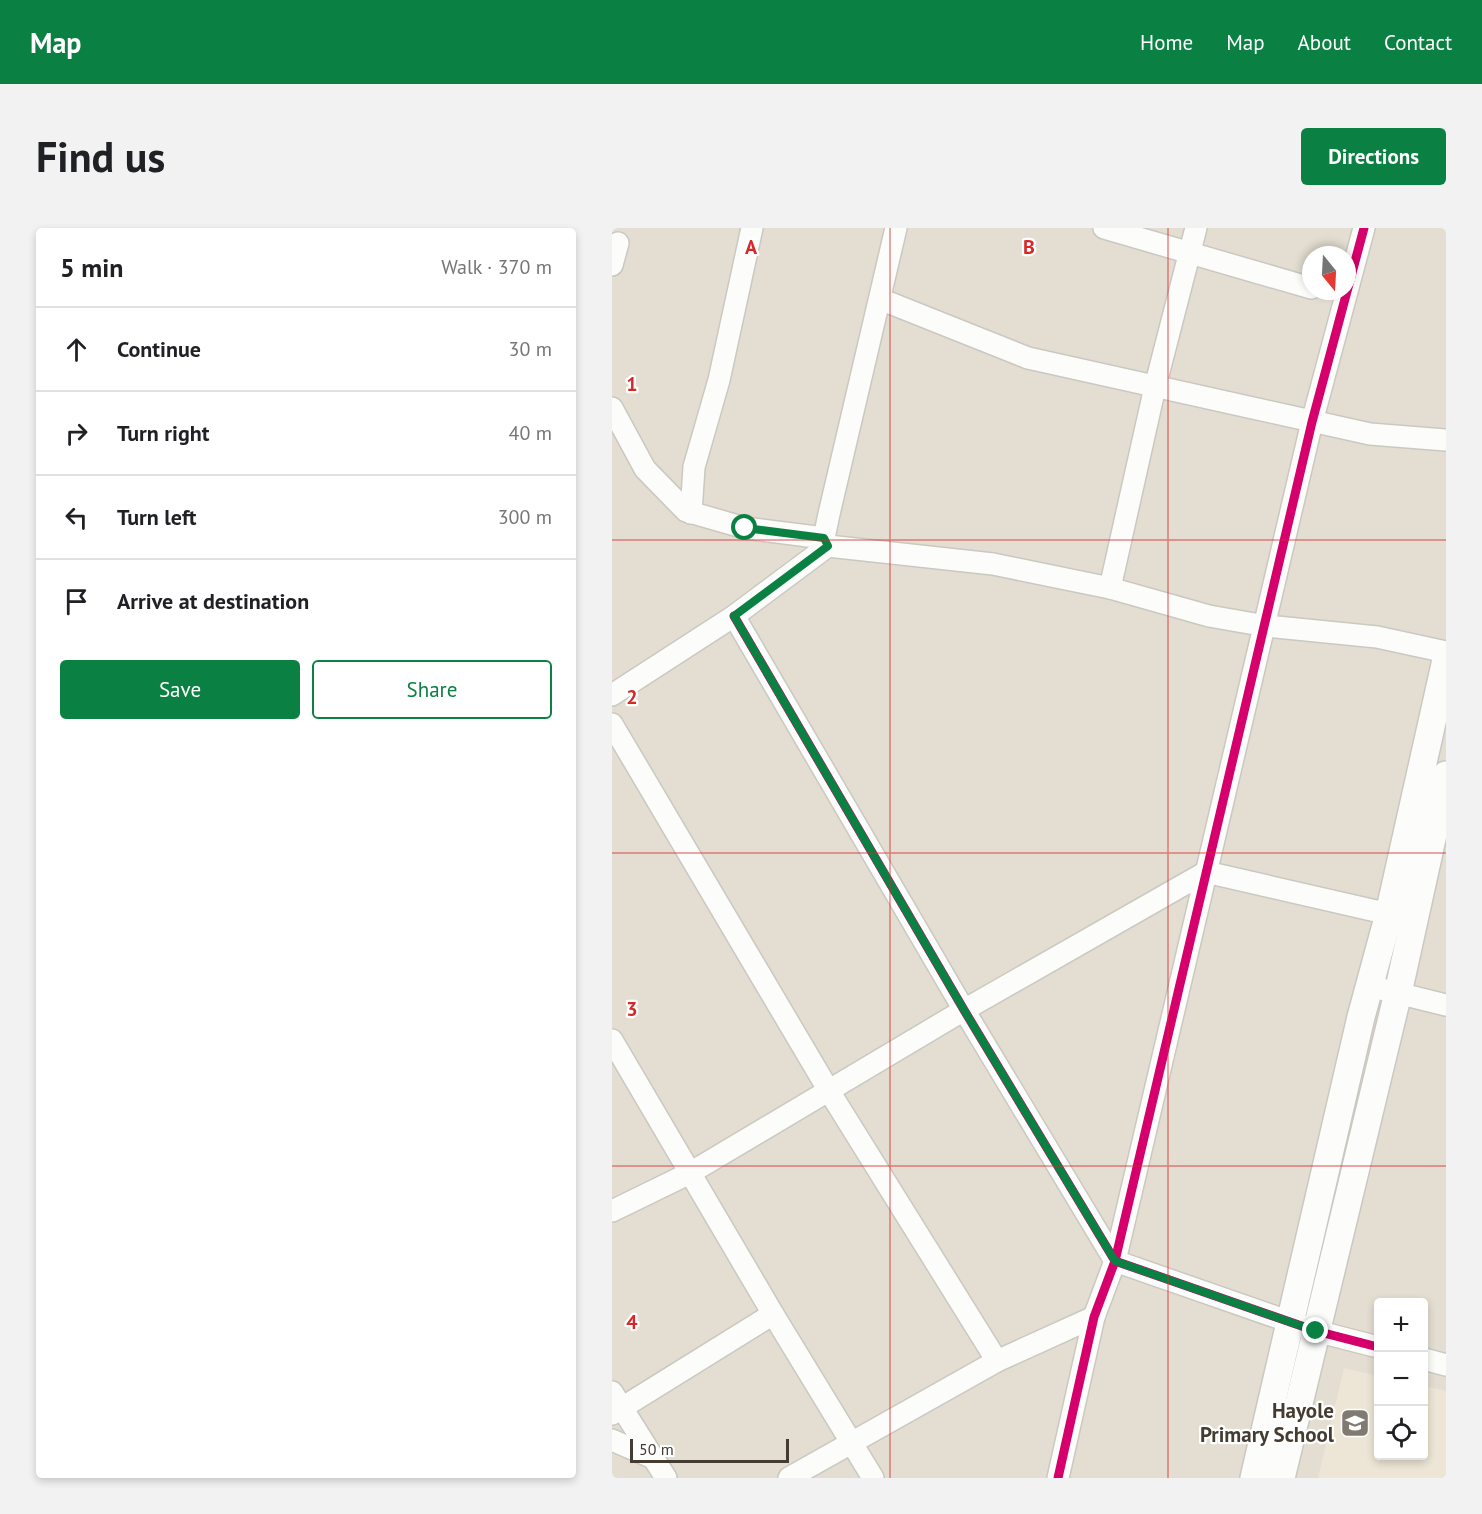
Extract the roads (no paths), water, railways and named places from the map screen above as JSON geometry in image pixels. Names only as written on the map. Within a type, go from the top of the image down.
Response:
[{"type":"street","points":[[692,513],[694,467],[719,380],[752,228]]},
{"type":"street","points":[[612,695],[734,616],[826,542],[897,228]]},
{"type":"street","points":[[1104,228],[1302,285]]},
{"type":"street","points":[[1110,588],[1155,387],[1196,228]]},
{"type":"street","points":[[1356,257],[1364,228]]},
{"type":"street","points":[[612,265],[617,237]]},
{"type":"street","points":[[880,299],[1028,358],[1370,434],[1446,440]]},
{"type":"street","points":[[1058,1478],[1094,1317],[1115,1261],[1266,626],[1312,422],[1344,300]]},
{"type":"street","points":[[612,408],[645,469],[686,511],[692,513],[745,528],[826,542],[993,564],[1110,588],[1209,616],[1266,626],[1377,637],[1446,652]]},
{"type":"street","points":[[734,616],[964,1010],[1115,1261],[1316,1331],[1374,1346]]},
{"type":"street","points":[[1254,1478],[1369,986],[1389,914],[1446,660]]},
{"type":"street","points":[[612,724],[829,1091],[997,1361]]},
{"type":"street","points":[[1281,1478],[1398,993],[1446,775]]},
{"type":"street","points":[[612,1211],[690,1173],[964,1010],[1206,872],[1389,914]]},
{"type":"street","points":[[1369,986],[1446,1005]]},
{"type":"street","points":[[612,1040],[773,1314],[873,1478]]},
{"type":"street","points":[[666,1478],[615,1405],[773,1314]]},
{"type":"street","points":[[789,1478],[997,1361],[1094,1317]]},
{"type":"street","points":[[1428,1360],[1446,1365]]},
{"type":"street","points":[[612,1440],[653,1458]]},
{"type":"place","name":"Hayole Primary School","points":[[1355,1423]]}]
